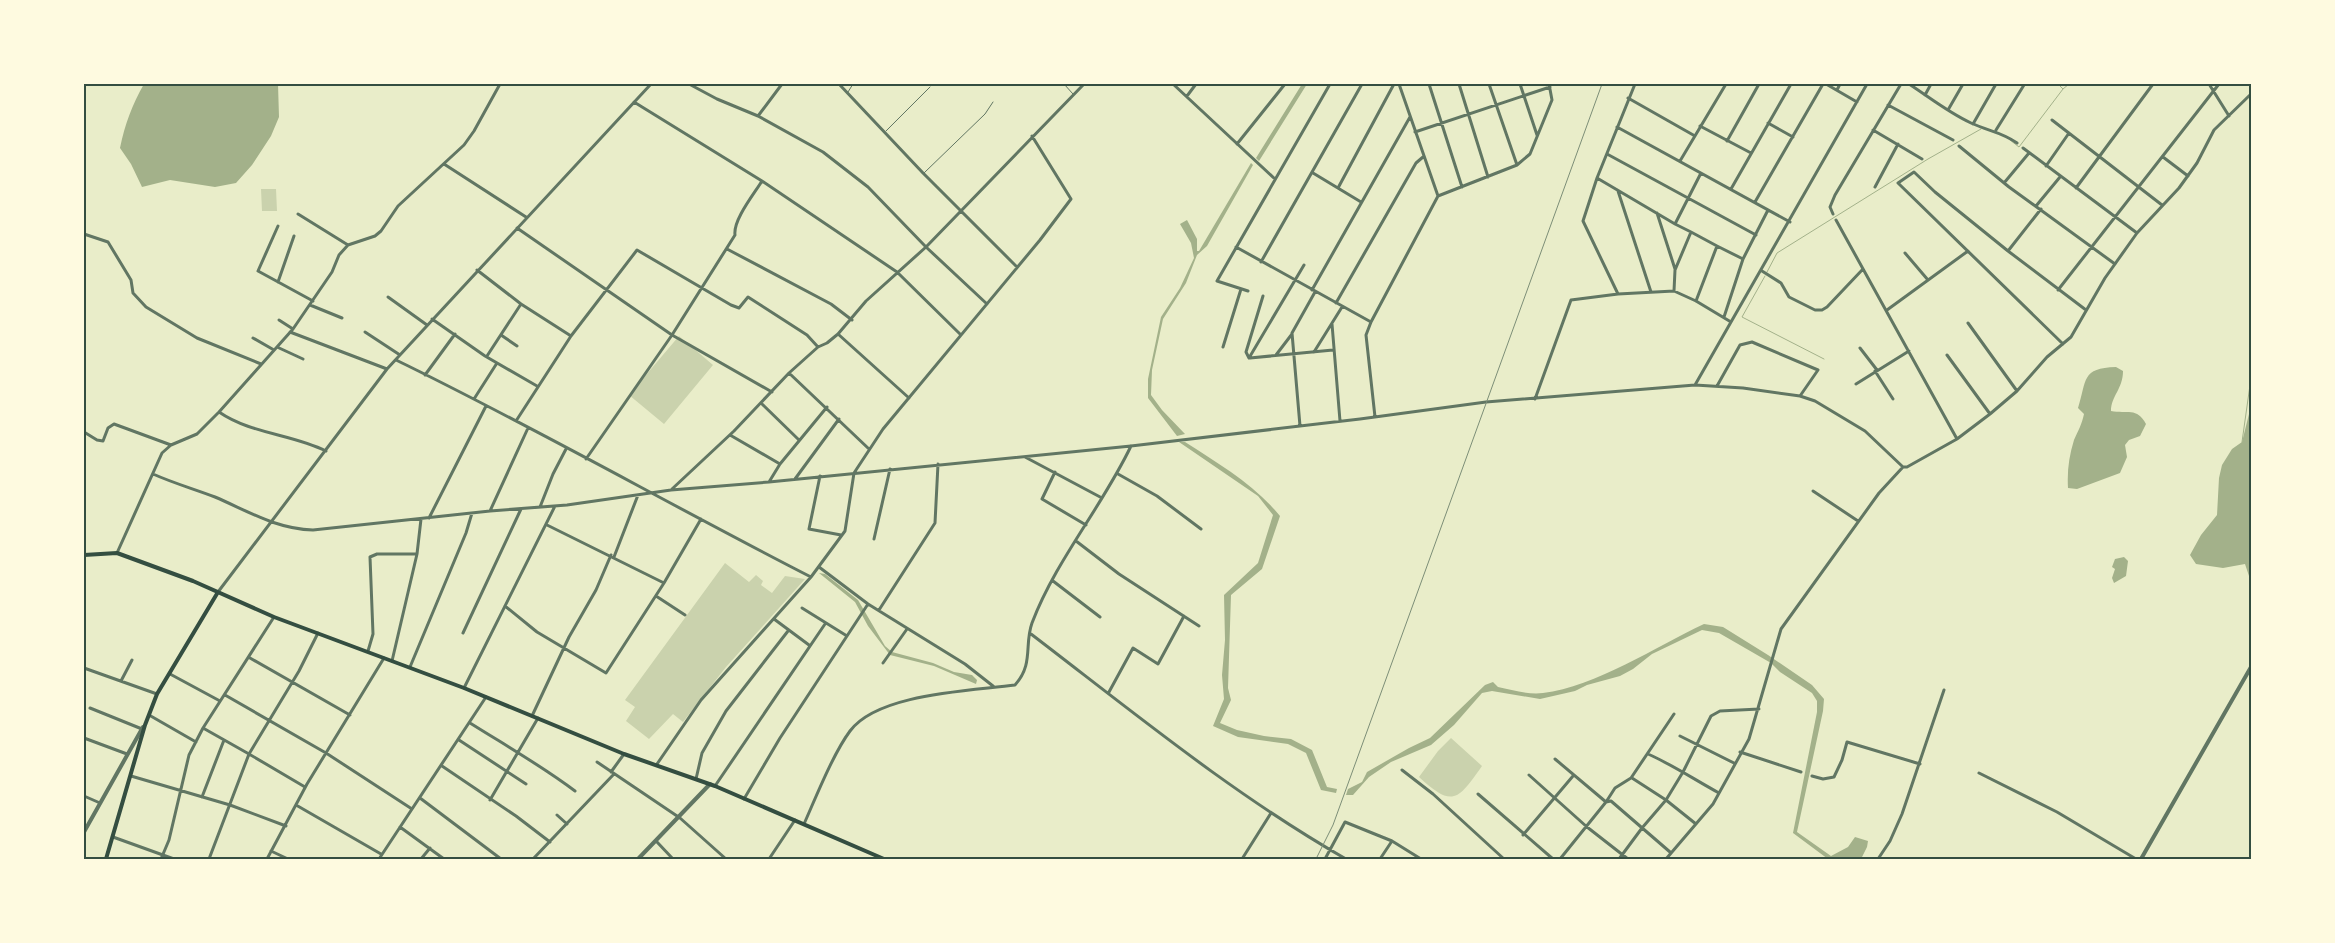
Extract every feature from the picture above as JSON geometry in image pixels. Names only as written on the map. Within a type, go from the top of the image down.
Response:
[{"type":"main road","points":[[84,556],[117,553],[218,592],[274,617],[464,688],[624,754],[710,784],[884,859]]},
{"type":"main road","points":[[106,859],[143,727],[157,694],[218,592]]},
{"type":"street","points":[[117,553],[162,453],[171,445],[196,434],[219,412],[291,330],[313,301],[332,272],[340,254],[348,245],[375,236],[382,231],[398,206],[464,145],[500,84]]},
{"type":"street","points":[[218,592],[387,369],[651,84]]},
{"type":"street","points":[[689,84],[717,99],[758,116],[807,142],[836,162],[880,198],[926,247],[987,304]]},
{"type":"street","points":[[758,116],[782,84]]},
{"type":"street","points":[[839,84],[886,131],[923,173],[1017,267]]},
{"type":"street","points":[[672,490],[694,466],[730,435],[789,373],[818,347],[827,343],[838,334],[852,320],[866,301],[926,247],[1084,84]]},
{"type":"street","points":[[1174,84],[1275,179]]},
{"type":"street","points":[[1187,96],[1196,84]]},
{"type":"street","points":[[1237,144],[1285,84]]},
{"type":"street","points":[[1248,291],[1217,281],[1330,84]]},
{"type":"street","points":[[1261,262],[1362,84]]},
{"type":"street","points":[[1338,188],[1394,84]]},
{"type":"street","points":[[1399,84],[1438,196]]},
{"type":"street","points":[[1430,84],[1462,187]]},
{"type":"street","points":[[1459,84],[1470,114],[1488,177]]},
{"type":"street","points":[[1489,84],[1517,165]]},
{"type":"street","points":[[1520,84],[1538,136]]},
{"type":"street","points":[[1618,294],[1583,221],[1597,178],[1635,84]]},
{"type":"street","points":[[1680,161],[1726,84]]},
{"type":"street","points":[[1727,141],[1759,84]]},
{"type":"street","points":[[1731,189],[1791,84]]},
{"type":"street","points":[[1755,202],[1825,84],[1857,102]]},
{"type":"street","points":[[1837,90],[1840,84]]},
{"type":"street","points":[[1695,385],[1731,322],[1765,273],[1790,222],[1867,84]]},
{"type":"street","points":[[1833,214],[1830,207],[1835,194],[1901,84]]},
{"type":"street","points":[[1909,84],[1973,124],[1996,130],[2007,135],[2017,143]]},
{"type":"street","points":[[1925,94],[1931,84]]},
{"type":"street","points":[[1948,110],[1963,84]]},
{"type":"street","points":[[1973,124],[1996,84]]},
{"type":"street","points":[[1996,130],[2024,85],[2022,84]]},
{"type":"street","points":[[2076,188],[2153,84]]},
{"type":"street","points":[[2209,84],[2229,116]]},
{"type":"street","points":[[2058,290],[2090,246],[2163,157],[2219,84]]},
{"type":"street","points":[[1375,417],[1366,335],[1371,322],[1438,196],[1517,165],[1530,154],[1552,100],[1550,85],[1524,96],[1415,132]]},
{"type":"street","points":[[1666,859],[1719,793],[1740,752],[1749,739],[1774,658],[1781,628],[1892,476],[1903,467],[1957,439],[1990,414],[2017,390],[2047,357],[2071,337],[2115,264],[2137,233],[2188,176],[2214,130],[2251,94]]},
{"type":"street","points":[[1628,98],[1694,136]]},
{"type":"street","points":[[634,102],[762,181],[897,272],[961,335]]},
{"type":"street","points":[[1888,105],[1953,140]]},
{"type":"street","points":[[1276,356],[1292,334],[1361,202],[1410,118]]},
{"type":"street","points":[[2052,120],[2162,205]]},
{"type":"street","points":[[1768,123],[1793,137]]},
{"type":"street","points":[[1700,126],[1751,153]]},
{"type":"street","points":[[1617,127],[1790,222]]},
{"type":"street","points":[[1873,130],[1922,159]]},
{"type":"street","points":[[2046,166],[2069,133]]},
{"type":"street","points":[[657,764],[701,700],[811,576],[844,531],[854,472],[883,429],[987,304],[1071,198],[1032,136]]},
{"type":"street","points":[[1875,187],[1898,144]]},
{"type":"street","points":[[1959,146],[2004,184],[2115,264]]},
{"type":"street","points":[[2023,148],[2137,233]]},
{"type":"street","points":[[2004,184],[2029,153]]},
{"type":"street","points":[[1607,154],[1756,235]]},
{"type":"street","points":[[1336,303],[1416,163],[1423,157]]},
{"type":"street","points":[[2163,157],[2188,176]]},
{"type":"street","points":[[444,164],[526,217]]},
{"type":"street","points":[[2063,344],[1898,183],[1914,172],[1961,214],[2086,310]]},
{"type":"street","points":[[1312,173],[1361,202]]},
{"type":"street","points":[[1675,224],[1701,173]]},
{"type":"street","points":[[2036,206],[2060,177]]},
{"type":"street","points":[[1597,178],[1675,224],[1744,260]]},
{"type":"street","points":[[586,459],[702,290],[735,235],[734,228],[762,181]]},
{"type":"street","points":[[1618,190],[1651,292]]},
{"type":"street","points":[[1724,318],[1744,260],[1768,210]]},
{"type":"street","points":[[2008,251],[2041,210]]},
{"type":"street","points":[[1657,213],[1675,270]]},
{"type":"street","points":[[298,214],[348,245]]},
{"type":"street","points":[[1836,220],[1957,439]]},
{"type":"street","points":[[278,226],[258,271],[313,301]]},
{"type":"street","points":[[517,228],[672,335],[772,392]]},
{"type":"street","points":[[1674,291],[1675,270],[1691,232]]},
{"type":"street","points":[[84,234],[108,242],[131,280],[133,293],[146,307],[197,338],[261,364]]},
{"type":"street","points":[[278,282],[294,236]]},
{"type":"street","points":[[1696,301],[1717,246]]},
{"type":"street","points":[[1236,247],[1371,322]]},
{"type":"street","points":[[727,249],[831,304],[852,320]]},
{"type":"street","points":[[516,421],[571,336],[637,250],[702,290],[738,308],[748,298],[808,335],[818,347]]},
{"type":"street","points":[[1887,310],[1968,251]]},
{"type":"street","points":[[1904,253],[1928,280]]},
{"type":"street","points":[[1249,358],[1304,265]]},
{"type":"street","points":[[1765,273],[1781,283],[1789,297],[1815,310],[1822,310],[1827,308],[1863,269]]},
{"type":"street","points":[[477,270],[521,304],[571,336]]},
{"type":"street","points":[[1223,347],[1241,289]]},
{"type":"street","points":[[1535,399],[1571,300],[1618,294],[1674,291],[1696,301],[1731,322]]},
{"type":"street","points":[[1249,358],[1246,352],[1263,296]]},
{"type":"street","points":[[388,297],[427,325]]},
{"type":"street","points":[[487,356],[521,304]]},
{"type":"street","points":[[310,305],[342,318]]},
{"type":"street","points":[[1314,352],[1342,307]]},
{"type":"street","points":[[432,319],[497,363],[537,386]]},
{"type":"street","points":[[279,320],[291,330],[387,369]]},
{"type":"street","points":[[1968,323],[2017,390]]},
{"type":"street","points":[[1332,324],[1340,421]]},
{"type":"street","points":[[365,332],[400,355]]},
{"type":"street","points":[[425,374],[455,334]]},
{"type":"street","points":[[838,334],[909,398]]},
{"type":"street","points":[[1292,334],[1300,426]]},
{"type":"street","points":[[501,335],[517,346]]},
{"type":"street","points":[[253,338],[275,349],[303,359]]},
{"type":"street","points":[[1717,386],[1740,345],[1752,342],[1818,370],[1800,396]]},
{"type":"street","points":[[1860,348],[1876,371],[1892,400]]},
{"type":"street","points":[[1249,358],[1334,350]]},
{"type":"street","points":[[1856,384],[1909,351]]},
{"type":"street","points":[[1947,355],[1990,414]]},
{"type":"street","points":[[396,360],[653,492],[811,576]]},
{"type":"street","points":[[474,399],[497,363]]},
{"type":"street","points":[[789,373],[827,407],[869,449]]},
{"type":"street","points":[[153,474],[214,497],[261,520],[294,529],[313,530],[555,506],[672,490],[1131,446],[1486,402],[1695,385],[1800,396],[1815,401],[1865,430],[1903,467]]},
{"type":"street","points":[[761,402],[799,440]]},
{"type":"street","points":[[429,518],[486,406]]},
{"type":"street","points":[[769,482],[780,464],[827,407]]},
{"type":"street","points":[[219,412],[237,422],[306,442],[326,451]]},
{"type":"street","points":[[794,479],[839,419]]},
{"type":"street","points":[[84,432],[97,440],[103,441],[108,428],[114,424],[171,445]]},
{"type":"street","points":[[490,511],[528,428]]},
{"type":"street","points":[[730,435],[780,464]]},
{"type":"street","points":[[804,824],[839,750],[850,731],[860,721],[903,702],[962,690],[1015,685],[1020,680],[1030,653],[1030,633],[1042,602],[1062,560],[1076,542],[1118,474],[1131,446]]},
{"type":"street","points":[[540,507],[553,474],[566,449]]},
{"type":"street","points":[[1025,456],[1102,498]]},
{"type":"street","points":[[879,610],[935,523],[938,464]]},
{"type":"street","points":[[874,539],[890,469]]},
{"type":"street","points":[[1055,472],[1042,499],[1086,525]]},
{"type":"street","points":[[1118,474],[1157,496],[1201,528]]},
{"type":"street","points":[[820,476],[809,529],[841,535]]},
{"type":"street","points":[[1813,491],[1858,521]]},
{"type":"street","points":[[532,716],[564,649],[613,556],[638,495]]},
{"type":"street","points":[[464,688],[555,506]]},
{"type":"street","points":[[464,633],[521,508]]},
{"type":"street","points":[[410,667],[466,533],[472,513]]},
{"type":"street","points":[[392,660],[417,554],[421,519]]},
{"type":"street","points":[[505,606],[537,632],[606,673],[614,664],[656,596],[701,519]]},
{"type":"street","points":[[547,525],[613,556],[664,583]]},
{"type":"street","points":[[1076,542],[1119,574],[1199,626]]},
{"type":"street","points":[[368,651],[373,634],[370,557],[377,554],[417,554]]},
{"type":"street","points":[[819,566],[868,604],[965,664],[993,686]]},
{"type":"street","points":[[1053,581],[1100,616]]},
{"type":"street","points":[[656,596],[685,615]]},
{"type":"street","points":[[744,799],[780,738],[868,604]]},
{"type":"street","points":[[802,608],[847,636]]},
{"type":"street","points":[[1108,692],[1133,648],[1158,664],[1184,616]]},
{"type":"street","points":[[162,857],[189,755],[203,728],[250,658],[274,617]]},
{"type":"street","points":[[774,619],[809,645]]},
{"type":"street","points":[[715,786],[825,624]]},
{"type":"street","points":[[883,663],[907,629]]},
{"type":"street","points":[[696,779],[702,753],[726,711],[788,631]]},
{"type":"street","points":[[1030,633],[1229,784],[1346,859]]},
{"type":"street","points":[[210,859],[249,754],[318,634]]},
{"type":"street","points":[[250,658],[350,715]]},
{"type":"street","points":[[267,859],[305,787],[384,658]]},
{"type":"street","points":[[121,681],[132,660]]},
{"type":"street","points":[[2140,859],[2251,667]]},
{"type":"street","points":[[84,668],[157,694]]},
{"type":"street","points":[[170,674],[220,701]]},
{"type":"street","points":[[1878,859],[1890,841],[1902,814],[1944,690]]},
{"type":"street","points":[[225,695],[326,752],[412,809]]},
{"type":"street","points":[[379,859],[486,697]]},
{"type":"street","points":[[84,832],[143,727],[90,708]]},
{"type":"street","points":[[1619,859],[1666,800],[1683,772],[1711,716],[1720,711],[1759,709]]},
{"type":"street","points":[[1560,859],[1587,827],[1615,788],[1632,778],[1674,714]]},
{"type":"street","points":[[149,715],[196,742]]},
{"type":"street","points":[[490,800],[519,754],[538,718]]},
{"type":"street","points":[[470,723],[544,768],[575,791]]},
{"type":"street","points":[[203,728],[305,787]]},
{"type":"street","points":[[1680,736],[1734,763]]},
{"type":"street","points":[[84,738],[127,754]]},
{"type":"street","points":[[202,797],[224,740]]},
{"type":"street","points":[[459,740],[526,784]]},
{"type":"street","points":[[1812,776],[1823,779],[1834,777],[1842,760],[1846,742],[1920,764]]},
{"type":"street","points":[[1740,752],[1801,772]]},
{"type":"street","points":[[533,859],[613,773],[624,754]]},
{"type":"street","points":[[1648,754],[1719,793]]},
{"type":"street","points":[[1555,759],[1606,802],[1611,801],[1670,852]]},
{"type":"street","points":[[597,762],[680,818],[726,859]]},
{"type":"street","points":[[442,766],[516,816],[550,842]]},
{"type":"street","points":[[1402,770],[1433,794],[1503,859]]},
{"type":"street","points":[[1978,772],[2057,812],[2136,859]]},
{"type":"street","points":[[1529,775],[1587,827],[1628,859]]},
{"type":"street","points":[[130,776],[230,805],[286,826]]},
{"type":"street","points":[[1523,835],[1574,776]]},
{"type":"street","points":[[1632,778],[1666,800],[1696,824]]},
{"type":"street","points":[[638,859],[657,842],[710,784]]},
{"type":"street","points":[[1478,794],[1523,835],[1553,859]]},
{"type":"street","points":[[84,796],[100,803]]},
{"type":"street","points":[[420,798],[501,859]]},
{"type":"street","points":[[296,805],[381,854]]},
{"type":"street","points":[[1242,859],[1272,813]]},
{"type":"street","points":[[557,815],[567,824]]},
{"type":"street","points":[[768,859],[795,820]]},
{"type":"street","points":[[1325,859],[1345,822],[1392,841],[1421,859]]},
{"type":"street","points":[[400,827],[444,859]]},
{"type":"street","points":[[113,837],[162,857],[174,859]]},
{"type":"street","points":[[1380,859],[1392,841]]},
{"type":"street","points":[[657,842],[673,859]]},
{"type":"street","points":[[421,859],[430,848]]},
{"type":"street","points":[[271,851],[288,859]]},
{"type":"lane","points":[[848,92],[853,84]]},
{"type":"lane","points":[[1064,84],[1074,95]]},
{"type":"lane","points":[[886,131],[930,87]]},
{"type":"lane","points":[[923,173],[985,114],[993,102]]},
{"type":"shaded area","points":[[144,84],[278,84],[279,117],[271,136],[252,165],[236,183],[215,187],[170,180],[142,187],[131,164],[120,148],[129,115]]},
{"type":"shaded area","points":[[1302,84],[1307,84],[1259,161],[1256,158]]},
{"type":"shaded area","points":[[1251,163],[1253,165],[1207,246],[1197,255],[1186,283],[1163,319],[1152,370],[1151,395],[1162,410],[1185,434],[1177,436],[1148,398],[1148,379],[1161,317],[1180,288],[1194,258],[1191,243],[1180,224],[1187,220],[1197,239],[1197,251],[1199,251]]},
{"type":"shaded area","points":[[261,189],[276,189],[277,211],[262,211]]},
{"type":"shaded area","points":[[679,336],[713,365],[664,424],[629,395]]},
{"type":"shaded area","points":[[2116,367],[2123,371],[2111,411],[2135,413],[2146,424],[2140,436],[2129,440],[2125,445],[2127,457],[2120,473],[2077,489],[2068,488],[2071,452],[2084,414],[2078,408],[2087,377],[2097,370]]},
{"type":"shaded area","points":[[2251,406],[2251,582],[2245,564],[2223,568],[2196,564],[2190,555],[2201,535],[2217,515],[2219,478],[2222,465],[2232,449],[2242,442]]},
{"type":"shaded area","points":[[1179,442],[1185,442],[1236,475],[1259,494],[1280,516],[1262,569],[1231,595],[1228,688],[1231,700],[1220,723],[1237,730],[1291,739],[1312,750],[1327,787],[1337,789],[1336,793],[1321,790],[1306,753],[1288,744],[1238,737],[1213,726],[1224,699],[1222,675],[1225,640],[1224,595],[1258,563],[1273,515],[1258,496]]},
{"type":"shaded area","points":[[2124,557],[2128,561],[2126,576],[2114,583],[2112,578],[2115,569],[2112,567],[2115,559]]},
{"type":"shaded area","points":[[725,563],[749,582],[756,575],[763,581],[761,585],[772,593],[785,576],[805,579],[726,667],[683,722],[673,714],[649,739],[626,721],[635,707],[625,700]]},
{"type":"shaded area","points":[[819,573],[825,574],[858,600],[885,646],[892,652],[933,663],[954,672],[972,675],[977,680],[976,684],[934,666],[890,655],[868,626],[855,602]]},
{"type":"shaded area","points":[[1704,624],[1723,627],[1768,655],[1812,685],[1824,699],[1797,832],[1831,856],[1848,847],[1855,837],[1868,841],[1861,859],[1828,859],[1793,833],[1817,712],[1817,701],[1812,693],[1780,672],[1771,663],[1719,633],[1702,630],[1652,654],[1633,669],[1620,676],[1587,685],[1575,691],[1540,699],[1492,691],[1482,693],[1454,725],[1431,745],[1391,762],[1369,777],[1353,795],[1346,795],[1348,789],[1362,782],[1367,772],[1430,738],[1485,685],[1493,682],[1498,687],[1532,693],[1563,689],[1604,674]]},
{"type":"shaded area","points":[[1451,738],[1482,766],[1460,793],[1454,796],[1447,796],[1430,787],[1419,777],[1438,751]]},
{"type":"waterway","points":[[2058,84],[2063,89],[2069,84]]},
{"type":"waterway","points":[[2010,140],[2019,147],[2063,89]]},
{"type":"waterway","points":[[1767,272],[1777,253],[1928,159],[1981,129]]},
{"type":"waterway","points":[[1765,276],[1742,317],[1824,359]]},
{"type":"waterway","points":[[2242,442],[2251,378]]},
{"type":"railway","points":[[1316,859],[1333,825],[1602,84]]}]
